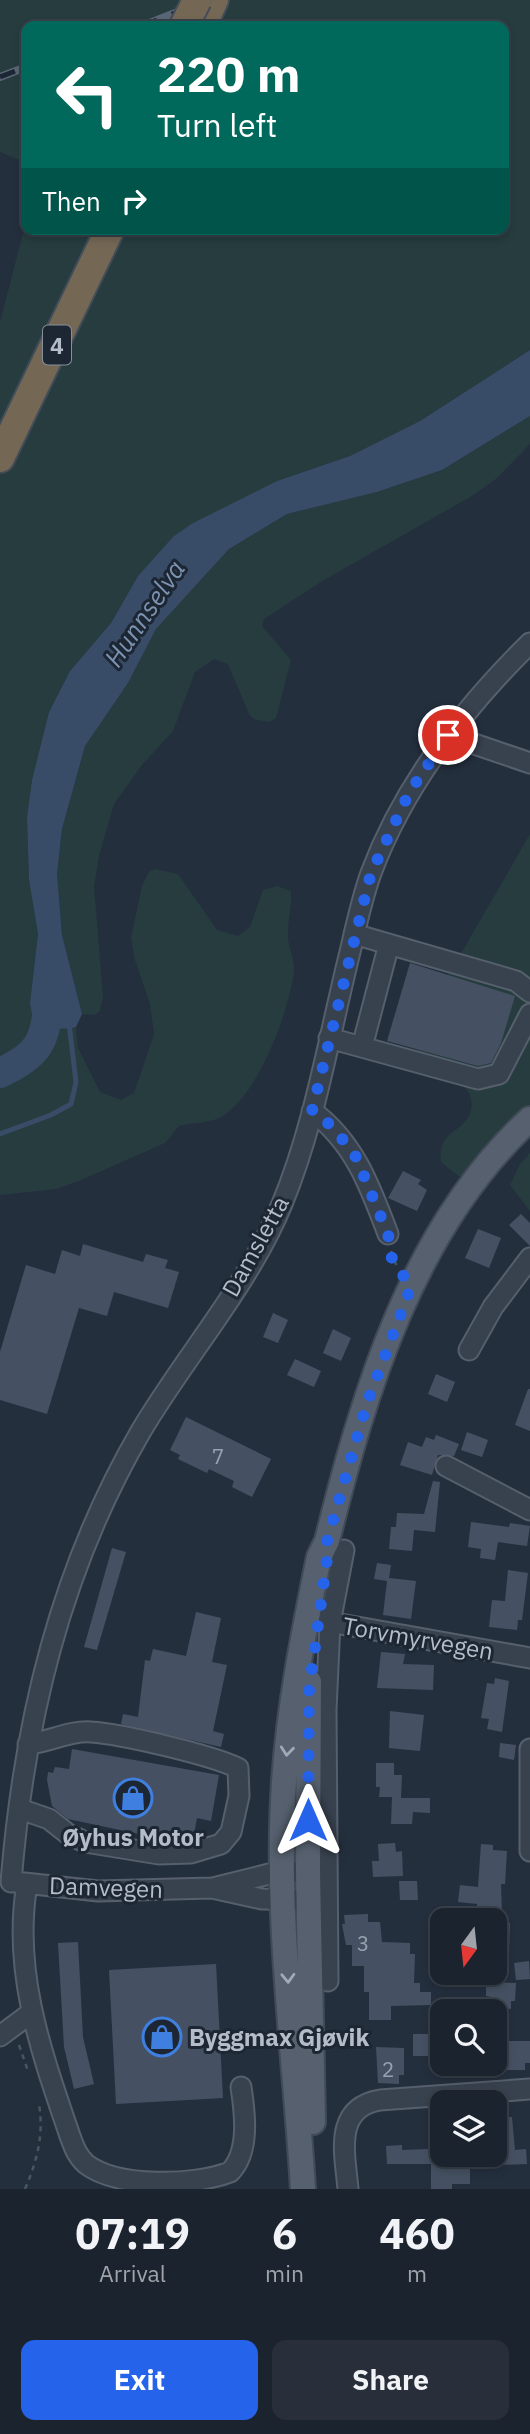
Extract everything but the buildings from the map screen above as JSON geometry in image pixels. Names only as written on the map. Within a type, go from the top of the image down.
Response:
[{"type":"highway","points":[[186,21],[197,0]]},
{"type":"highway","points":[[204,21],[214,0]]},
{"type":"highway","name":"4","points":[[0,425],[91,235]]},
{"type":"highway","name":"4","points":[[0,458],[107,235]]},
{"type":"main road","points":[[303,2189],[292,2059],[297,1900],[308,1871],[309,1691],[318,1620],[319,1557],[335,1545],[355,1439],[411,1287],[437,1236],[469,1187],[530,1119]]},
{"type":"main road","points":[[314,2189],[297,1900],[283,1873],[284,1782],[318,1620]]},
{"type":"street","name":"Damsletta","points":[[241,2087],[244,2107],[243,2147],[230,2172],[208,2178],[172,2182],[123,2179],[99,2171],[78,2156],[31,2013],[23,1919],[13,1882],[20,1809],[37,1692],[78,1560],[104,1499],[142,1430],[267,1233],[281,1205],[312,1111],[371,873],[409,793],[448,735],[530,643]]},
{"type":"street","points":[[448,735],[530,763]]},
{"type":"street","points":[[354,934],[516,981],[530,992]]},
{"type":"street","points":[[362,1047],[389,944]]},
{"type":"street","points":[[329,1038],[478,1079],[490,1079],[499,1074],[530,1014]]},
{"type":"street","points":[[312,1111],[333,1127],[356,1157],[388,1234]]},
{"type":"street","points":[[469,1350],[493,1307],[530,1258]]},
{"type":"street","points":[[446,1466],[530,1510]]},
{"type":"street","points":[[318,1620],[326,1710],[328,1981]]},
{"type":"street","name":"Torvmyrvegen","points":[[318,1620],[530,1658]]},
{"type":"street","points":[[20,1809],[41,1815],[85,1842],[180,1854],[211,1848],[227,1839],[236,1821],[238,1768],[170,1748],[91,1732],[69,1733],[29,1744]]},
{"type":"street","points":[[530,1749],[530,1851]]},
{"type":"street","name":"Damvegen","points":[[212,1888],[237,1880],[308,1871]]},
{"type":"street","name":"Damvegen","points":[[13,1882],[98,1891],[212,1888],[262,1899],[297,1900]]},
{"type":"street","points":[[0,2036],[31,2013]]},
{"type":"street","points":[[348,2189],[343,2141],[348,2119],[372,2101],[530,2089]]},
{"type":"path","points":[[388,1234],[392,1259],[411,1287]]},
{"type":"green space","points":[[0,0],[530,0],[530,350],[420,421],[350,456],[277,481],[193,523],[138,576],[111,623],[70,671],[49,712],[32,780],[27,817],[29,880],[38,934],[30,1003],[33,1021],[45,1027],[76,1027],[78,1048],[100,1092],[121,1100],[134,1093],[154,1034],[150,1004],[135,960],[131,938],[142,886],[149,872],[155,869],[178,874],[217,930],[238,936],[250,927],[263,890],[277,886],[291,891],[288,939],[294,971],[286,1008],[270,1052],[247,1091],[235,1106],[221,1117],[179,1126],[165,1143],[79,1181],[56,1189],[0,1195],[0,322],[23,235],[509,235],[509,21],[21,21],[21,164],[19,160],[0,152]]},
{"type":"green space","points":[[530,416],[530,444],[497,478],[472,496],[324,580],[264,619],[262,626],[291,660],[276,718],[269,722],[254,719],[249,714],[228,664],[214,659],[195,672],[173,731],[142,765],[114,804],[99,856],[94,887],[103,997],[100,1011],[94,1015],[82,1014],[62,935],[57,874],[62,829],[85,746],[128,683],[156,629],[229,549],[287,514],[377,492],[442,470]]},
{"type":"green space","points":[[530,834],[530,1106],[465,1176],[458,1176],[441,1162],[441,1152],[446,1138],[462,1125],[470,1113],[472,1103],[469,1094],[455,1079],[421,1055],[410,1035],[426,1001],[451,971]]},
{"type":"green space","points":[[530,1153],[530,1211],[510,1185],[520,1164]]},
{"type":"water","points":[[530,350],[530,416],[442,470],[377,492],[287,514],[229,549],[156,629],[128,683],[85,746],[62,829],[57,874],[62,935],[82,1014],[76,1027],[65,1029],[33,1021],[30,1003],[38,934],[29,880],[27,817],[32,780],[49,712],[70,671],[111,623],[138,576],[174,536],[193,523],[277,481],[350,456],[420,421]]},
{"type":"waterway","name":"Hunnselva","points":[[0,1073],[27,1057],[41,1040],[52,987]]},
{"type":"waterway","name":"Hunnselva","points":[[0,1134],[51,1115],[71,1104],[76,1082],[69,1023]]},
{"type":"railway","points":[[155,21],[208,0]]},
{"type":"railway","points":[[0,77],[21,69]]},
{"type":"place","name":"Øyhus Motor","points":[[133,1798]]},
{"type":"place","name":"Byggmax Gjøvik","points":[[162,2037]]},
{"type":"route","points":[[308,1820],[309,1691],[327,1559],[327,1541],[355,1439],[395,1324],[411,1287],[392,1259],[388,1234],[356,1157],[333,1127],[312,1111],[371,873],[409,793],[448,735]]}]
